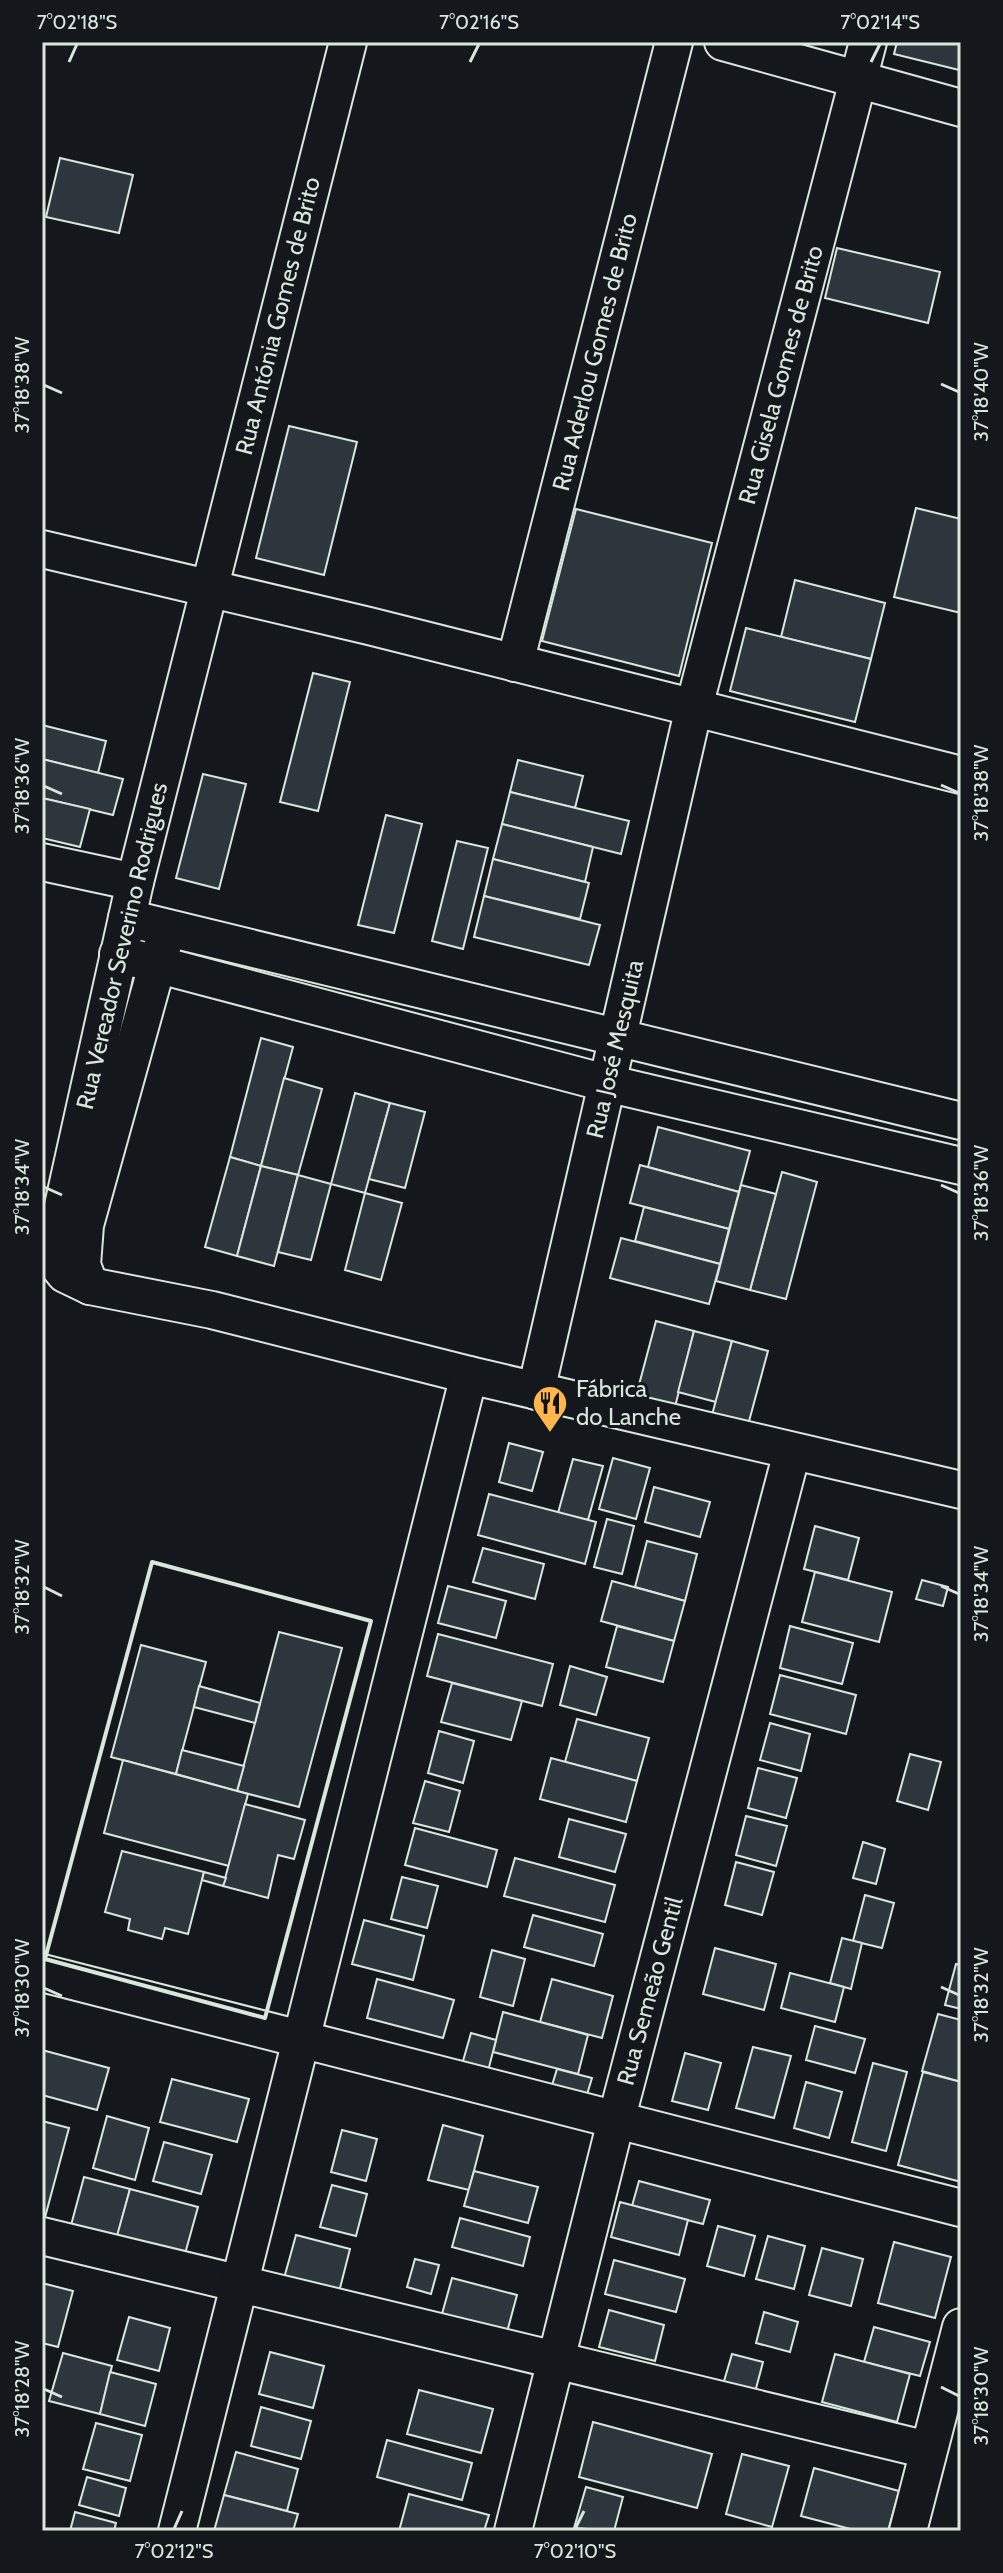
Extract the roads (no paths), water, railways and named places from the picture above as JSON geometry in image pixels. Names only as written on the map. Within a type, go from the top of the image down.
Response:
[{"type":"street","name":"Rua Antónia Gomes de Brito","points":[[208,589],[348,42]]},
{"type":"street","name":"Rua Aderlou Gomes de Brito","points":[[515,663],[674,42]]},
{"type":"street","points":[[723,42],[858,82],[961,108]]},
{"type":"street","name":"Rua Gisela Gomes de Brito","points":[[694,707],[868,42]]},
{"type":"street","points":[[42,549],[961,775]]},
{"type":"street","name":"Rua Vereador Severino Rodrigues","points":[[208,589],[118,954],[55,1242],[57,1264],[65,1274],[90,1286],[212,1310],[469,1375],[961,1490]]},
{"type":"street","name":"Rua José Mesquita","points":[[536,1391],[694,707]]},
{"type":"street","points":[[42,862],[135,882]]},
{"type":"street","points":[[127,918],[619,1035],[961,1121]]},
{"type":"street","name":"Rua Vereador Severino Rodrigues","points":[[90,1286],[82,1265],[85,1225],[167,927]]},
{"type":"street","points":[[118,954],[606,1083],[961,1166]]},
{"type":"street","points":[[177,2531],[299,2037],[469,1375]]},
{"type":"street","name":"Rua Semeão Gentil","points":[[513,2531],[554,2360],[792,1452]]},
{"type":"street","points":[[42,1973],[617,2117],[961,2208]]},
{"type":"street","points":[[42,2236],[928,2450]]},
{"type":"street","points":[[908,2531],[961,2327]]},
{"type":"place","name":"Fábrica do Lanche","points":[[550,1434]]}]
